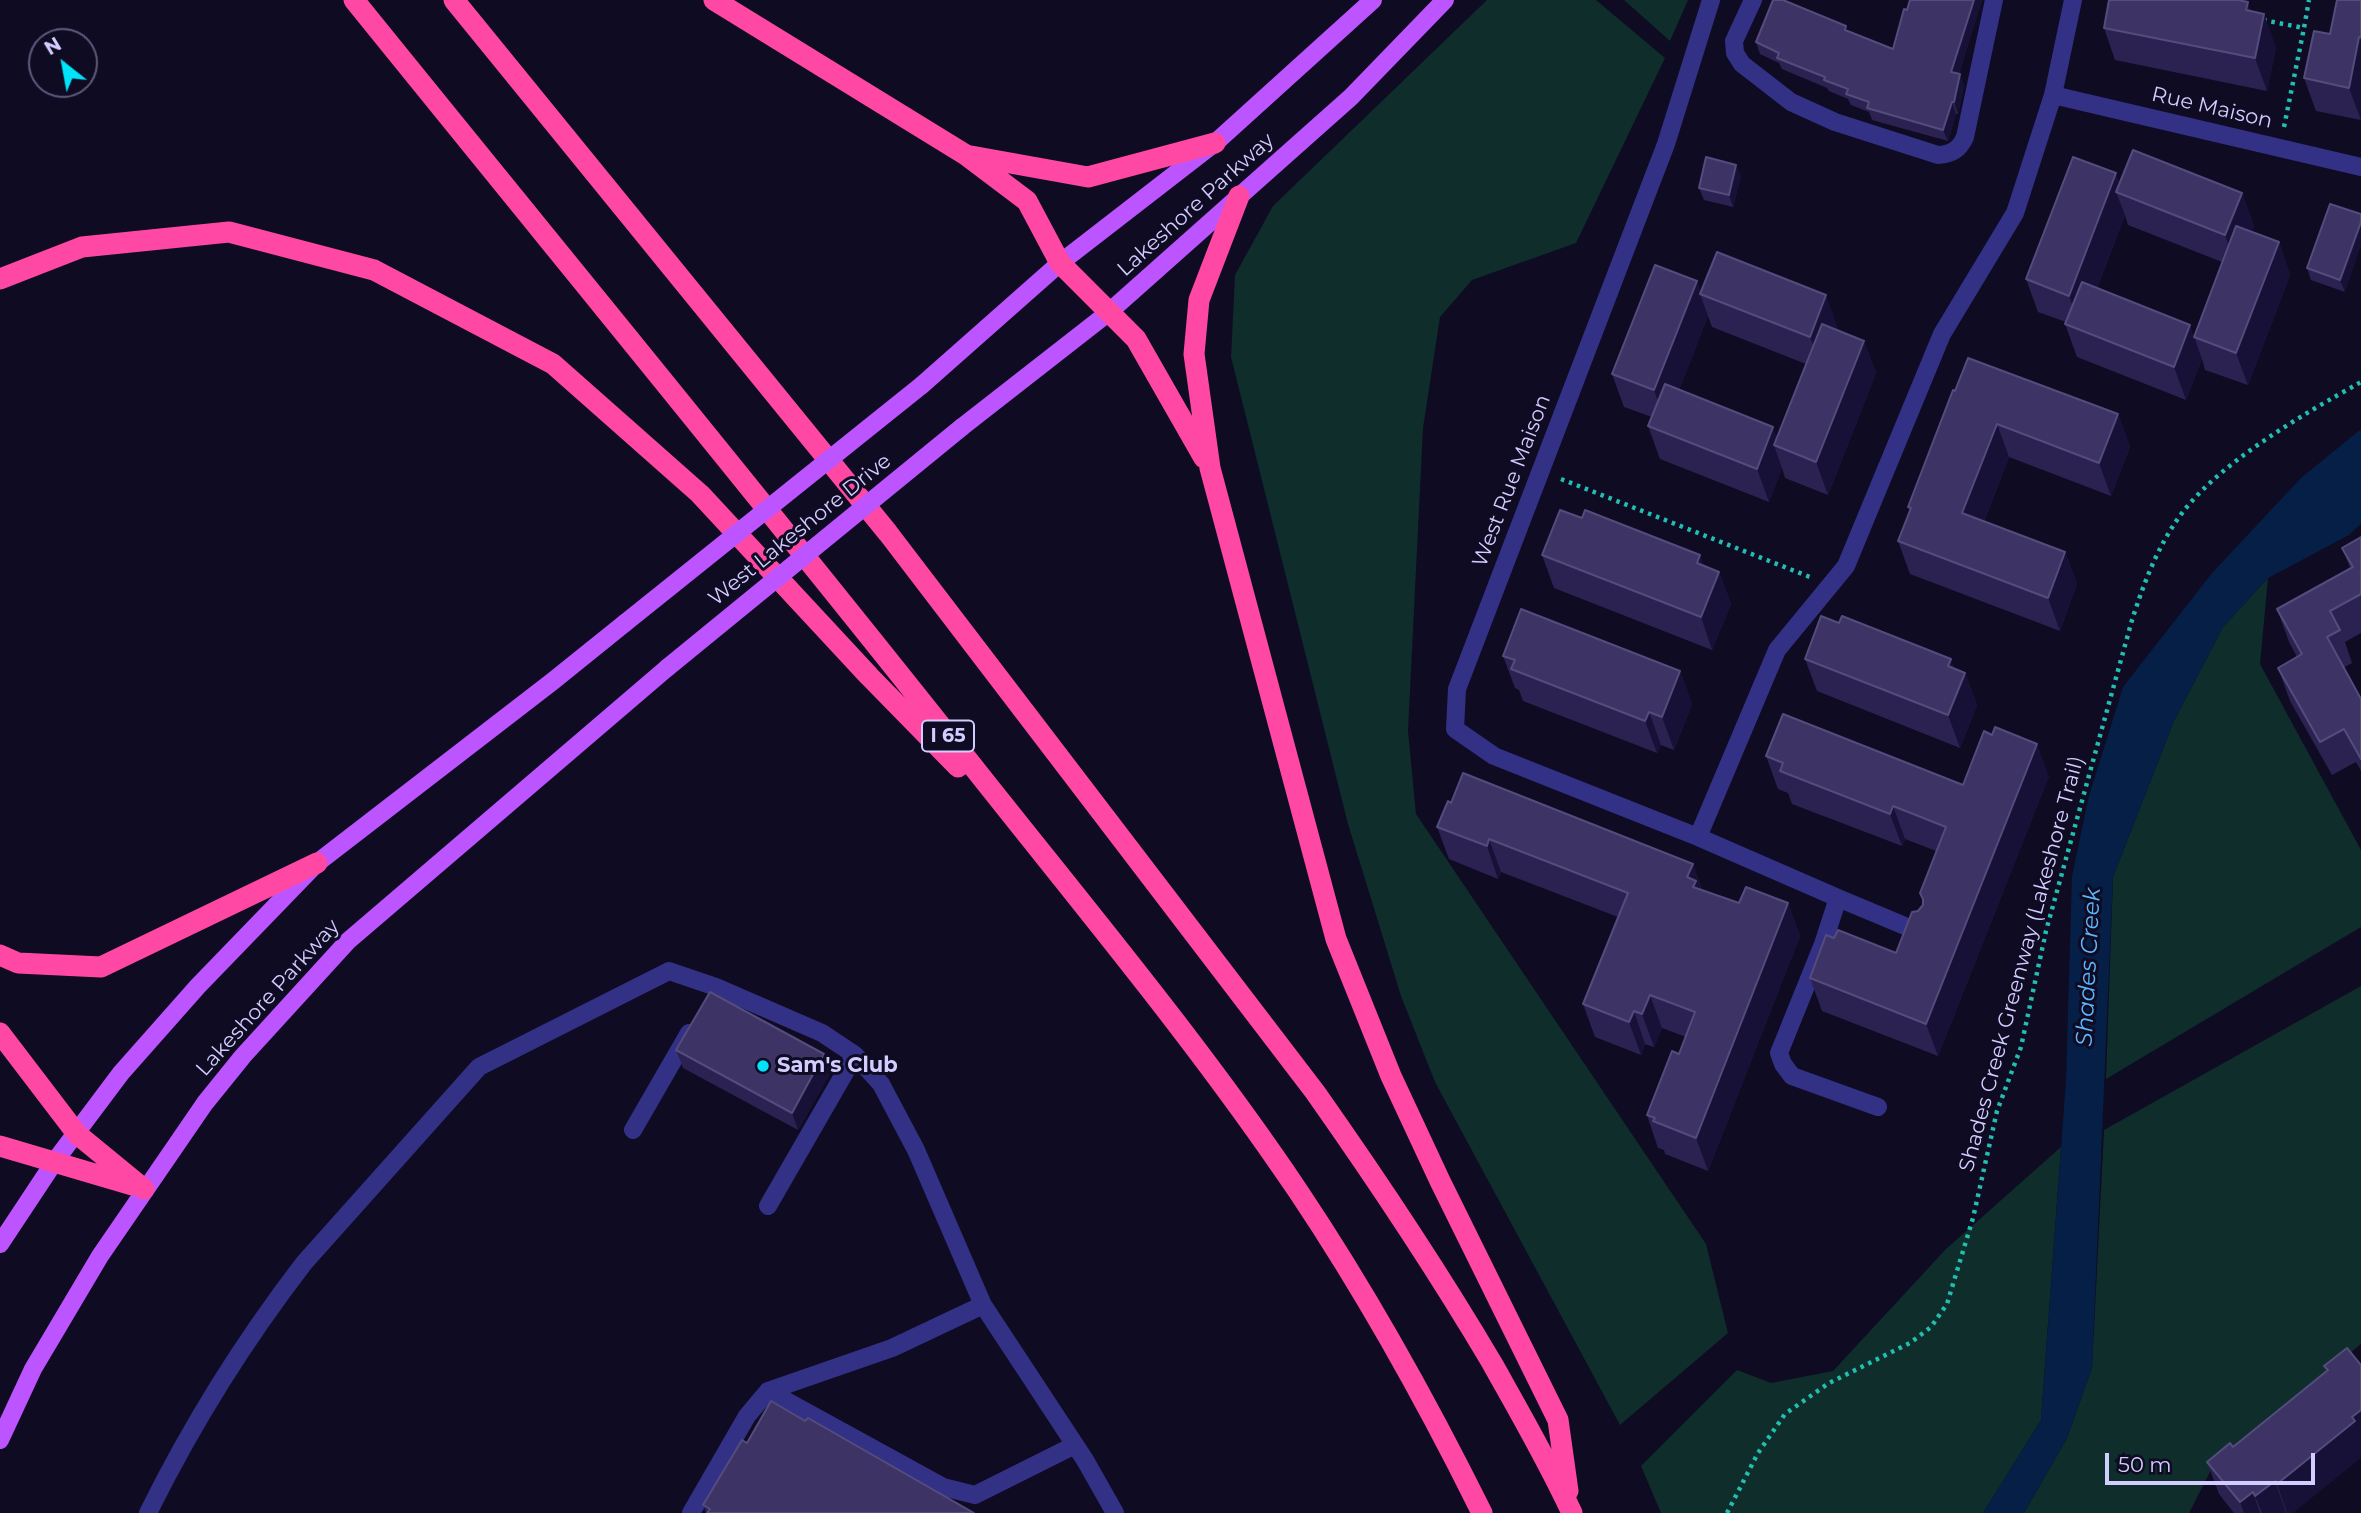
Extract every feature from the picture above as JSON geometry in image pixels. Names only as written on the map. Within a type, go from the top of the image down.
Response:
[{"type":"highway","name":"I 65","points":[[354,0],[831,587],[1121,951],[1226,1089],[1298,1191],[1368,1301],[1432,1414],[1482,1513]]},
{"type":"highway","points":[[454,0],[888,533],[1315,1092],[1381,1185],[1446,1286],[1541,1448],[1571,1511]]},
{"type":"highway","points":[[714,0],[966,155],[1027,201],[1060,263],[1136,339],[1210,468]]},
{"type":"highway","points":[[966,155],[1087,177],[1215,143]]},
{"type":"highway","points":[[1239,196],[1199,300],[1194,354],[1210,468],[1336,939],[1391,1076],[1558,1420],[1571,1511]]},
{"type":"highway","points":[[0,279],[82,247],[229,232],[374,270],[553,363],[700,494],[869,676],[1033,843]]},
{"type":"highway","points":[[0,956],[18,963],[102,967],[317,863]]},
{"type":"highway","points":[[0,1033],[77,1134],[144,1189]]},
{"type":"highway","points":[[0,1146],[144,1189]]},
{"type":"main road","name":"Lakeshore Parkway","points":[[922,385],[1060,263],[1215,143],[1373,0]]},
{"type":"main road","name":"Lakeshore Parkway","points":[[962,427],[1108,313],[1351,97],[1445,0]]},
{"type":"main road","name":"West Lakeshore Drive","points":[[317,863],[553,681],[922,385]]},
{"type":"main road","name":"West Lakeshore Drive","points":[[667,668],[962,427]]},
{"type":"main road","name":"Lakeshore Parkway","points":[[0,1440],[33,1369],[100,1256],[205,1103],[243,1056],[348,941],[667,668]]},
{"type":"main road","points":[[0,1244],[55,1161],[121,1073],[198,986],[317,863]]},
{"type":"street","name":"West Rue Maison","points":[[1711,0],[1666,144],[1457,689],[1455,729],[1494,756],[1698,837],[1924,934]]},
{"type":"street","points":[[1753,0],[1734,41],[1735,53],[1742,64],[1791,102],[1835,122],[1938,155],[1949,154],[1960,148],[1965,137],[1994,0]]},
{"type":"street","points":[[1698,837],[1777,650],[1846,566],[1942,334],[2015,213],[2053,95],[2073,0]]},
{"type":"street","name":"Rue Maison","points":[[2053,95],[2361,167]]},
{"type":"street","points":[[1838,898],[1779,1053],[1792,1076],[1878,1107]]},
{"type":"street","points":[[148,1513],[193,1426],[279,1295],[304,1262],[479,1067],[669,971],[713,993],[822,1033],[855,1055],[881,1084],[916,1150],[983,1305],[1075,1445],[1115,1513]]},
{"type":"street","points":[[633,1130],[697,1019]]},
{"type":"street","points":[[768,1206],[855,1055]]},
{"type":"street","points":[[691,1513],[747,1416],[768,1391],[892,1348],[983,1305]]},
{"type":"street","points":[[768,1391],[943,1488],[975,1495],[1075,1445]]},
{"type":"path","points":[[2280,148],[2309,0]]},
{"type":"path","points":[[2250,17],[2304,28]]},
{"type":"path","name":"Shades Creek Greenway (Lakeshore Trail)","points":[[1727,1513],[1758,1453],[1785,1414],[1829,1384],[1910,1343],[1931,1327],[1947,1304],[1973,1219],[1997,1111],[2021,1047],[2046,931],[2132,620],[2147,572],[2175,522],[2197,495],[2232,464],[2300,417],[2361,382]]},
{"type":"path","points":[[1541,471],[1831,585]]},
{"type":"green space","points":[[1487,0],[1596,0],[1665,58],[1576,243],[1472,280],[1440,317],[1423,428],[1408,731],[1416,814],[1706,1244],[1728,1333],[1620,1425],[1435,1082],[1401,996],[1348,824],[1231,357],[1235,275],[1273,206]]},
{"type":"green space","points":[[1624,0],[1688,0],[1670,41]]},
{"type":"green space","points":[[2268,578],[2260,664],[2361,850],[2361,927],[2106,1079],[2113,877],[2174,721],[2223,627]]},
{"type":"green space","points":[[2361,986],[2361,1344],[2210,1472],[2189,1513],[2024,1513],[2067,1438],[2092,1368],[2104,1130]]},
{"type":"green space","points":[[2061,1147],[2041,1420],[1983,1513],[1661,1513],[1641,1466],[1737,1370],[1771,1383],[1833,1371],[1946,1249]]},
{"type":"water","name":"Shades Creek","points":[[2361,429],[2361,524],[2349,535],[2268,578],[2223,627],[2174,721],[2113,877],[2092,1368],[2067,1438],[2024,1513],[1983,1513],[2041,1420],[2066,1081],[2072,876],[2089,796],[2123,687],[2212,573],[2301,478]]},
{"type":"building","points":[[1773,0],[1783,0],[1846,26],[1845,30],[1893,49],[1904,9],[1907,10],[1910,0],[1974,0],[1951,72],[1960,74],[1954,102],[1943,130],[1867,108],[1869,102],[1846,94],[1848,89],[1777,58],[1779,53],[1756,42]]},
{"type":"building","points":[[2109,0],[2248,2],[2246,10],[2264,14],[2255,58],[2104,28]]},
{"type":"building","points":[[2337,0],[2361,0],[2361,37],[2349,88],[2304,78],[2314,31],[2330,34]]},
{"type":"building","points":[[2133,150],[2242,193],[2225,235],[2116,192]]},
{"type":"building","points":[[1706,157],[1736,165],[1729,195],[1699,188]]},
{"type":"building","points":[[2073,157],[2116,173],[2069,296],[2026,279]]},
{"type":"building","points":[[2330,204],[2361,214],[2361,222],[2340,280],[2307,268]]},
{"type":"building","points":[[2236,226],[2279,242],[2236,353],[2194,337]]},
{"type":"building","points":[[1717,252],[1826,295],[1810,337],[1700,294]]},
{"type":"building","points":[[1655,265],[1697,281],[1654,390],[1612,374]]},
{"type":"building","points":[[2082,282],[2190,325],[2174,367],[2065,324]]},
{"type":"building","points":[[1822,324],[1864,341],[1816,462],[1774,445]]},
{"type":"building","points":[[1968,358],[2118,414],[2099,463],[1997,424],[1962,513],[2065,552],[2048,598],[1898,541],[1911,508],[1908,507]]},
{"type":"building","points":[[1665,384],[1773,427],[1757,469],[1648,426]]},
{"type":"building","points":[[1560,510],[1582,518],[1585,510],[1700,555],[1697,563],[1719,572],[1701,617],[1542,555]]},
{"type":"building","points":[[2361,537],[2361,594],[2330,611],[2340,630],[2327,637],[2361,699],[2361,759],[2344,729],[2320,742],[2278,668],[2302,654],[2277,609],[2353,567],[2342,548]]},
{"type":"building","points":[[1521,609],[1680,671],[1662,717],[1649,712],[1645,721],[1511,669],[1515,660],[1503,656]]},
{"type":"building","points":[[1821,616],[1839,623],[1842,616],[1951,659],[1948,666],[1965,673],[1948,715],[1805,659]]},
{"type":"building","points":[[1783,714],[1963,785],[1984,731],[1992,735],[1995,727],[2037,744],[1926,1024],[1810,978],[1826,935],[1834,938],[1838,930],[1896,953],[1912,912],[1918,911],[1923,905],[1920,893],[1946,827],[1893,806],[1890,814],[1780,771],[1783,763],[1766,756]]},
{"type":"building","points":[[1463,773],[1693,864],[1687,877],[1696,881],[1693,887],[1739,903],[1746,887],[1788,903],[1696,1138],[1653,1121],[1655,1118],[1647,1115],[1672,1051],[1679,1054],[1695,1012],[1650,995],[1642,1014],[1634,1011],[1629,1022],[1583,1004],[1628,893],[1489,839],[1487,846],[1437,827],[1448,801],[1451,803]]},
{"type":"building","points":[[710,992],[824,1054],[792,1113],[676,1050]]},
{"type":"building","points":[[2347,1348],[2361,1365],[2361,1410],[2352,1417],[2355,1421],[2277,1484],[2275,1481],[2255,1496],[2253,1492],[2240,1502],[2207,1462],[2230,1443],[2233,1447],[2328,1370],[2324,1366]]},
{"type":"building","points":[[771,1401],[805,1421],[808,1418],[974,1513],[707,1513],[710,1509],[703,1505],[742,1440],[747,1443]]},
{"type":"place","name":"Sam's Club","points":[[763,1066]]}]
